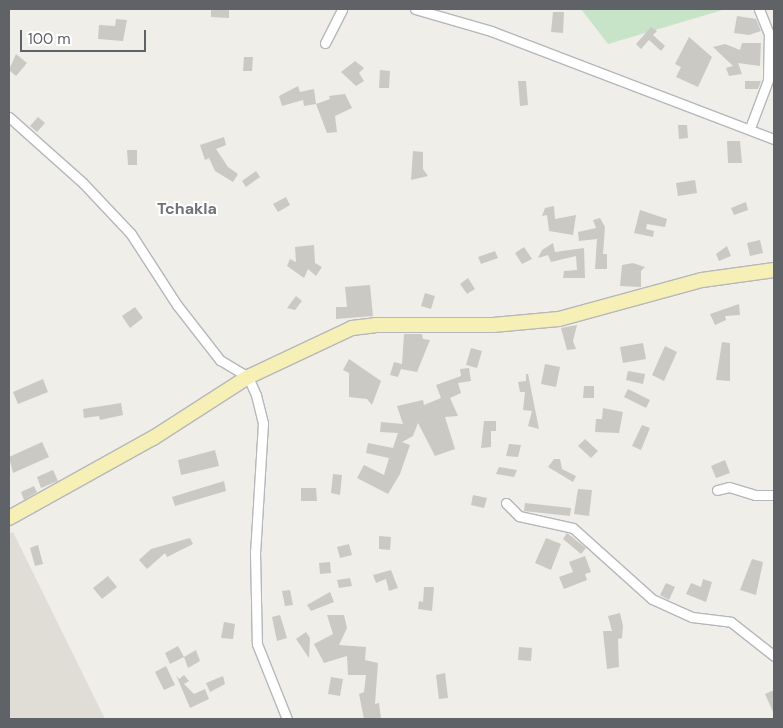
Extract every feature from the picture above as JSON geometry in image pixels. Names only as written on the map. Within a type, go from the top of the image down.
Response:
[{"type":"main road","points":[[9,518],[153,438],[248,377],[352,328],[559,319],[702,280],[774,270]]},
{"type":"street","points":[[325,43],[342,9]]},
{"type":"street","points":[[415,9],[492,31],[750,128],[774,139]]},
{"type":"street","points":[[750,128],[768,80],[772,34],[758,9]]},
{"type":"street","points":[[9,117],[83,183],[131,234],[177,304],[220,360],[248,377],[263,423],[255,552],[257,644],[287,719]]},
{"type":"street","points":[[717,490],[729,487],[755,495],[774,495]]},
{"type":"street","points":[[506,503],[518,516],[572,528],[652,599],[692,617],[731,622],[774,656]]},
{"type":"shaded area","points":[[13,532],[105,719],[9,719],[9,534]]},
{"type":"green space","points":[[581,9],[726,9],[608,44]]},
{"type":"building","points":[[211,9],[229,9],[229,18],[211,17]]},
{"type":"building","points":[[553,12],[564,12],[563,33],[551,32]]},
{"type":"building","points":[[737,16],[756,19],[761,31],[749,35],[734,33]]},
{"type":"building","points":[[116,19],[127,20],[123,41],[98,39],[99,25],[115,26]]},
{"type":"building","points":[[651,27],[657,31],[653,35],[665,46],[661,51],[649,40],[641,49],[636,44]]},
{"type":"building","points":[[689,37],[712,57],[698,87],[676,77],[681,67],[675,64]]},
{"type":"building","points":[[742,43],[761,43],[760,66],[738,63],[742,74],[729,76],[726,68],[733,66],[713,47],[725,44],[740,50]]},
{"type":"building","points":[[16,54],[27,63],[16,76],[9,70]]},
{"type":"building","points":[[244,57],[253,57],[252,71],[243,71]]},
{"type":"building","points":[[355,61],[364,68],[359,73],[364,81],[356,86],[341,72]]},
{"type":"building","points":[[380,70],[390,71],[389,88],[379,88]]},
{"type":"building","points":[[518,81],[526,81],[528,105],[520,106]]},
{"type":"building","points":[[745,81],[761,81],[758,89],[745,89]]},
{"type":"building","points":[[298,86],[300,92],[314,89],[316,104],[304,106],[303,100],[282,106],[279,96]]},
{"type":"building","points":[[345,94],[352,108],[335,116],[337,132],[327,133],[316,104],[330,99],[329,96]]},
{"type":"building","points":[[38,117],[45,123],[37,132],[30,126]]},
{"type":"building","points":[[678,125],[687,125],[688,138],[679,139]]},
{"type":"building","points":[[224,137],[226,145],[216,149],[228,167],[238,174],[233,182],[215,171],[209,158],[205,160],[200,145]]},
{"type":"building","points":[[727,141],[740,141],[742,163],[728,163]]},
{"type":"building","points":[[127,150],[137,150],[137,165],[128,165]]},
{"type":"building","points":[[413,151],[423,152],[423,169],[428,176],[411,180]]},
{"type":"building","points":[[256,171],[260,177],[246,187],[242,181]]},
{"type":"building","points":[[695,180],[697,193],[678,196],[676,183]]},
{"type":"building","points":[[286,197],[290,205],[278,212],[273,204]]},
{"type":"building","points":[[746,202],[748,210],[734,215],[731,208]]},
{"type":"building","points":[[554,206],[555,219],[576,215],[573,235],[549,231],[547,215],[542,216],[545,208]]},
{"type":"building","points":[[640,210],[667,219],[665,227],[647,224],[646,229],[654,231],[653,237],[634,233]]},
{"type":"building","points":[[600,218],[605,227],[603,254],[607,254],[607,269],[595,269],[597,239],[579,241],[578,232],[596,228],[593,220]]},
{"type":"building","points":[[760,240],[763,253],[750,256],[747,243]]},
{"type":"building","points":[[553,243],[555,252],[584,248],[585,278],[563,278],[564,271],[577,270],[576,256],[551,262],[548,255],[538,258],[542,250]]},
{"type":"building","points":[[314,245],[315,263],[322,267],[316,276],[308,269],[304,278],[287,266],[290,259],[296,262],[295,247]]},
{"type":"building","points":[[727,246],[731,256],[719,261],[716,254]]},
{"type":"building","points":[[524,247],[532,259],[522,264],[515,253]]},
{"type":"building","points":[[495,251],[498,258],[481,264],[478,257]]},
{"type":"building","points":[[633,263],[645,267],[641,271],[641,287],[620,286],[622,265]]},
{"type":"building","points":[[468,278],[475,289],[467,294],[460,284]]},
{"type":"building","points":[[370,285],[373,316],[336,319],[336,307],[347,307],[345,287]]},
{"type":"building","points":[[425,293],[435,296],[431,309],[421,306]]},
{"type":"building","points":[[296,296],[302,301],[295,310],[287,308]]},
{"type":"building","points":[[739,304],[740,315],[725,316],[726,320],[715,325],[710,314]]},
{"type":"building","points":[[135,307],[143,318],[130,328],[122,316]]},
{"type":"building","points":[[577,325],[573,341],[576,349],[567,350],[561,328]]},
{"type":"building","points":[[404,334],[422,334],[423,339],[430,340],[417,372],[401,369],[398,377],[390,375],[394,362],[402,364]]},
{"type":"building","points":[[722,342],[730,343],[730,381],[716,380]]},
{"type":"building","points":[[643,343],[646,359],[623,363],[620,347]]},
{"type":"building","points":[[665,346],[677,352],[664,381],[652,375]]},
{"type":"building","points":[[471,348],[482,351],[477,368],[466,365]]},
{"type":"building","points":[[349,359],[381,381],[372,405],[367,399],[349,397],[349,373],[343,370]]},
{"type":"building","points":[[545,364],[560,367],[556,387],[541,384]]},
{"type":"building","points":[[469,368],[471,381],[458,383],[461,393],[450,398],[458,416],[445,417],[455,449],[435,456],[418,423],[413,436],[402,442],[410,445],[400,474],[388,494],[357,478],[364,465],[384,475],[389,458],[366,453],[368,443],[393,448],[398,433],[380,432],[381,422],[403,424],[397,406],[423,400],[424,405],[441,398],[436,385],[461,376],[460,369]]},
{"type":"building","points":[[628,371],[645,374],[643,384],[626,380]]},
{"type":"building","points":[[526,374],[528,374],[539,429],[528,426],[532,411],[523,410],[525,392],[520,392],[518,382],[526,381]]},
{"type":"building","points":[[43,379],[48,392],[18,404],[13,392]]},
{"type":"building","points":[[584,386],[594,386],[594,398],[583,398]]},
{"type":"building","points":[[628,389],[650,400],[646,408],[624,397]]},
{"type":"building","points":[[121,403],[123,415],[100,420],[99,416],[84,418],[83,409]]},
{"type":"building","points":[[603,408],[623,412],[619,433],[595,432],[596,419],[602,419]]},
{"type":"building","points":[[484,421],[496,421],[496,431],[491,431],[491,447],[481,448]]},
{"type":"building","points":[[642,425],[650,428],[641,450],[632,446]]},
{"type":"building","points":[[585,439],[598,451],[591,458],[578,446]]},
{"type":"building","points":[[42,442],[49,457],[13,473],[9,457]]},
{"type":"building","points":[[509,444],[521,445],[518,457],[506,456]]},
{"type":"building","points":[[215,450],[219,466],[181,475],[178,460]]},
{"type":"building","points":[[554,459],[560,459],[562,469],[576,476],[573,482],[548,467]]},
{"type":"building","points":[[725,460],[730,473],[716,478],[711,466]]},
{"type":"building","points":[[499,467],[517,470],[514,477],[496,474]]},
{"type":"building","points":[[53,470],[58,481],[41,488],[37,477]]},
{"type":"building","points":[[333,474],[342,475],[340,495],[331,493]]},
{"type":"building","points":[[224,481],[226,491],[175,506],[172,497]]},
{"type":"building","points":[[34,486],[37,492],[24,500],[21,492]]},
{"type":"building","points":[[301,488],[316,488],[317,501],[301,501]]},
{"type":"building","points":[[578,489],[592,490],[589,516],[574,514]]},
{"type":"building","points":[[473,495],[487,498],[484,508],[471,505]]},
{"type":"building","points":[[525,503],[571,508],[570,516],[524,511]]},
{"type":"building","points":[[567,533],[586,548],[581,554],[563,539]]},
{"type":"building","points":[[379,536],[391,537],[390,550],[379,549]]},
{"type":"building","points":[[190,538],[193,544],[167,557],[165,553],[147,569],[139,560],[151,549]]},
{"type":"building","points":[[546,538],[561,544],[551,570],[535,563]]},
{"type":"building","points":[[349,544],[352,555],[340,558],[337,547]]},
{"type":"building","points":[[38,545],[43,564],[35,566],[30,548]]},
{"type":"building","points":[[585,556],[591,572],[585,574],[587,580],[564,589],[559,577],[573,572],[569,562]]},
{"type":"building","points":[[752,559],[763,562],[756,595],[740,590]]},
{"type":"building","points":[[330,562],[331,573],[320,574],[319,563]]},
{"type":"building","points":[[391,570],[398,588],[389,591],[386,579],[376,583],[373,575]]},
{"type":"building","points":[[108,576],[117,587],[102,599],[93,588]]},
{"type":"building","points":[[350,578],[352,586],[339,588],[337,580]]},
{"type":"building","points":[[703,579],[712,582],[706,602],[686,594],[691,583],[701,587]]},
{"type":"building","points":[[666,583],[675,587],[669,600],[660,595]]},
{"type":"building","points":[[424,587],[434,587],[432,611],[418,609],[419,601],[423,602]]},
{"type":"building","points":[[290,590],[293,605],[285,606],[282,591]]},
{"type":"building","points":[[330,592],[334,602],[311,611],[307,605]]},
{"type":"building","points":[[620,613],[623,626],[622,638],[618,639],[619,667],[607,669],[603,631],[612,631],[608,616]]},
{"type":"building","points":[[280,615],[287,638],[277,641],[272,617]]},
{"type":"building","points":[[327,615],[344,615],[347,628],[339,645],[366,647],[365,660],[378,663],[375,704],[379,703],[381,719],[364,719],[359,694],[364,692],[366,675],[348,675],[347,656],[324,663],[314,644],[333,634]]},
{"type":"building","points":[[224,622],[235,624],[233,639],[221,638]]},
{"type":"building","points":[[306,632],[310,638],[309,658],[296,639]]},
{"type":"building","points":[[178,646],[184,657],[170,664],[165,653]]},
{"type":"building","points":[[519,647],[532,648],[531,661],[518,660]]},
{"type":"building","points":[[196,650],[200,661],[188,668],[184,657]]},
{"type":"building","points":[[166,666],[175,685],[164,690],[155,672]]},
{"type":"building","points":[[445,673],[448,698],[439,699],[436,675]]},
{"type":"building","points":[[176,675],[179,679],[184,675],[189,681],[184,684],[194,694],[205,689],[209,699],[190,708]]},
{"type":"building","points":[[223,676],[225,684],[210,692],[206,683]]},
{"type":"building","points":[[331,677],[343,679],[340,696],[328,694]]},
{"type":"building","points":[[774,690],[774,714],[765,694]]},
{"type":"district","name":"Tchakla","points":[[187,209]]}]
